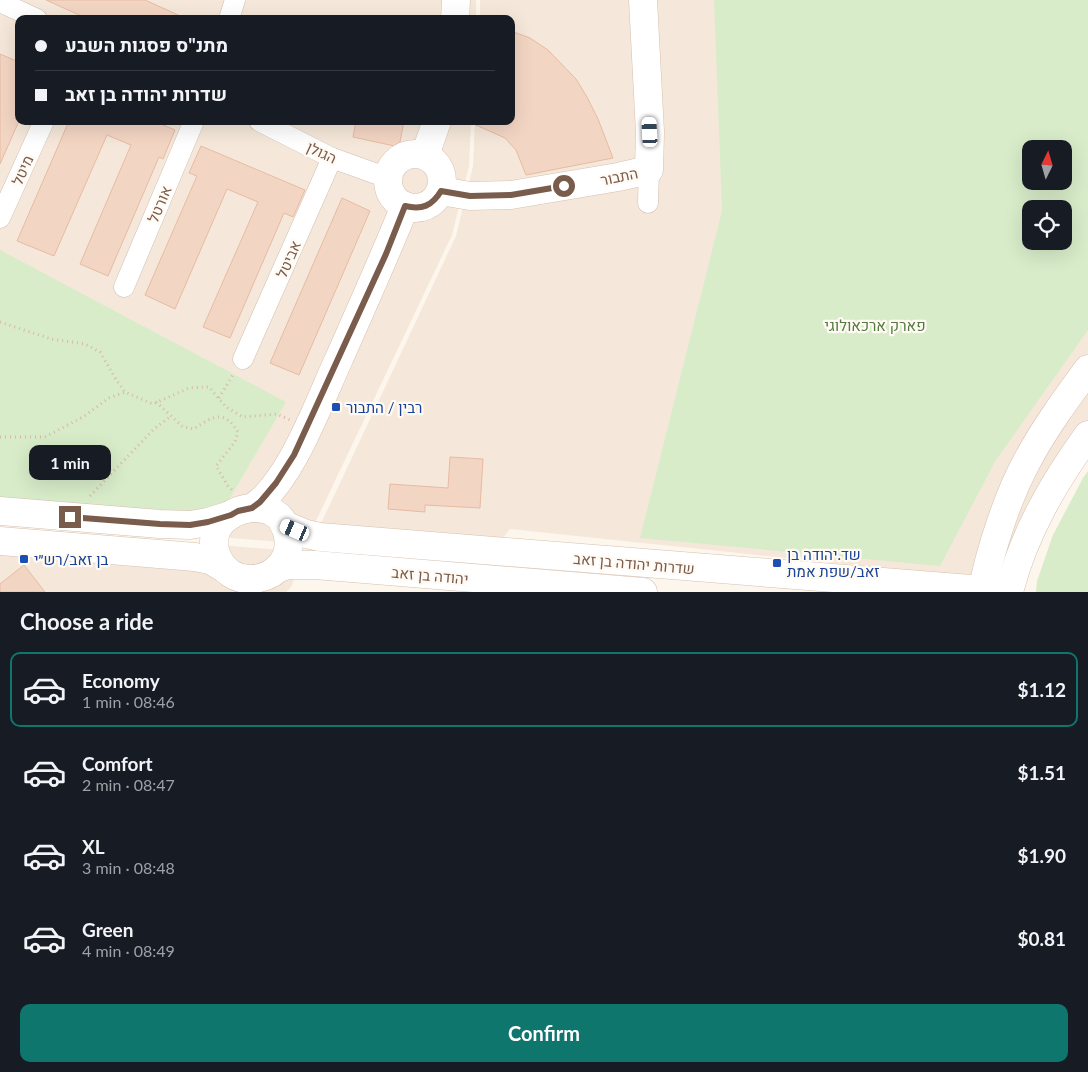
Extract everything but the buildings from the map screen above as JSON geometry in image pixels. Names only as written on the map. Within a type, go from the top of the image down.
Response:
[{"type":"main road","points":[[455,15],[456,0]]},
{"type":"main road","name":"התבור","points":[[441,191],[470,196],[511,195],[649,170],[650,132],[643,0]]},
{"type":"main road","points":[[425,155],[436,125]]},
{"type":"main road","points":[[425,155],[435,162],[441,171],[443,181],[441,191],[436,199],[422,208],[405,206],[394,198],[388,185],[388,178],[393,165],[404,156],[425,155]]},
{"type":"main road","points":[[226,576],[214,548],[214,540],[219,526],[224,520],[263,512],[306,431],[386,254],[405,206]]},
{"type":"main road","points":[[990,592],[1001,523],[1014,489],[1026,463],[1053,416],[1088,369]]},
{"type":"main road","points":[[990,592],[1021,550],[1052,487],[1088,435]]},
{"type":"main road","points":[[0,511],[190,525],[263,512]]},
{"type":"main road","points":[[0,541],[196,557],[210,560],[226,576],[251,579],[267,578],[284,562],[289,548],[287,533],[263,512]]},
{"type":"main road","name":"שדרות יהודה בן זאב","points":[[263,512],[306,534],[320,537],[990,592]]},
{"type":"main road","name":"יהודה בן זאב","points":[[267,578],[288,565],[316,566],[642,592]]},
{"type":"street","points":[[230,15],[235,0]]},
{"type":"street","points":[[0,2],[28,15]]},
{"type":"street","name":"מיטל","points":[[0,218],[42,125]]},
{"type":"street","name":"אורטל","points":[[124,287],[192,125]]},
{"type":"street","name":"הגולן","points":[[267,125],[332,158],[388,178]]},
{"type":"street","name":"אביטל","points":[[243,359],[332,158]]},
{"type":"street","name":"התבור","points":[[648,202],[649,170]]},
{"type":"path","points":[[0,322],[51,339],[85,344],[100,352],[116,381],[125,392],[153,404],[189,388],[209,387],[226,407],[243,417],[277,414],[306,431]]},
{"type":"path","points":[[219,398],[243,359]]},
{"type":"path","points":[[0,437],[45,437],[83,417],[109,398],[125,392]]},
{"type":"path","points":[[156,402],[183,427],[194,429],[207,420],[216,417],[224,418],[232,423],[238,432],[235,442],[216,466],[228,486],[237,495],[256,497],[263,512]]},
{"type":"path","points":[[70,517],[154,429],[171,416]]},
{"type":"shaded area","points":[[0,0],[476,0],[476,15],[15,15],[15,125],[471,125],[469,166],[452,235],[305,544],[0,519]]},
{"type":"shaded area","points":[[480,0],[1088,0],[1088,458],[1078,471],[1044,534],[1024,583],[510,529],[482,565],[309,549],[456,236],[473,166],[475,125],[515,125],[515,15],[480,15]]},
{"type":"shaded area","points":[[0,527],[305,552],[291,587],[286,592],[0,592]]},
{"type":"green space","name":"פארק ארכאולוגי","points":[[714,0],[1088,0],[1088,330],[996,460],[940,566],[640,538],[722,211]]},
{"type":"green space","points":[[0,250],[286,402],[226,505],[169,519],[0,502]]},
{"type":"green space","points":[[1088,471],[1088,592],[1036,592],[1037,581],[1053,535]]},
{"type":"place","name":"רבין / התבור","points":[[336,407]]},
{"type":"place","name":"בן זאב/רש״י","points":[[24,559]]},
{"type":"place","name":"שד.יהודה בן זאב/שפת אמת","points":[[777,563]]},
{"type":"route","points":[[70,517],[190,525],[208,522],[252,508],[267,496],[294,455],[386,254],[405,206],[422,208],[436,199],[441,191],[470,196],[511,195],[564,186]]}]
